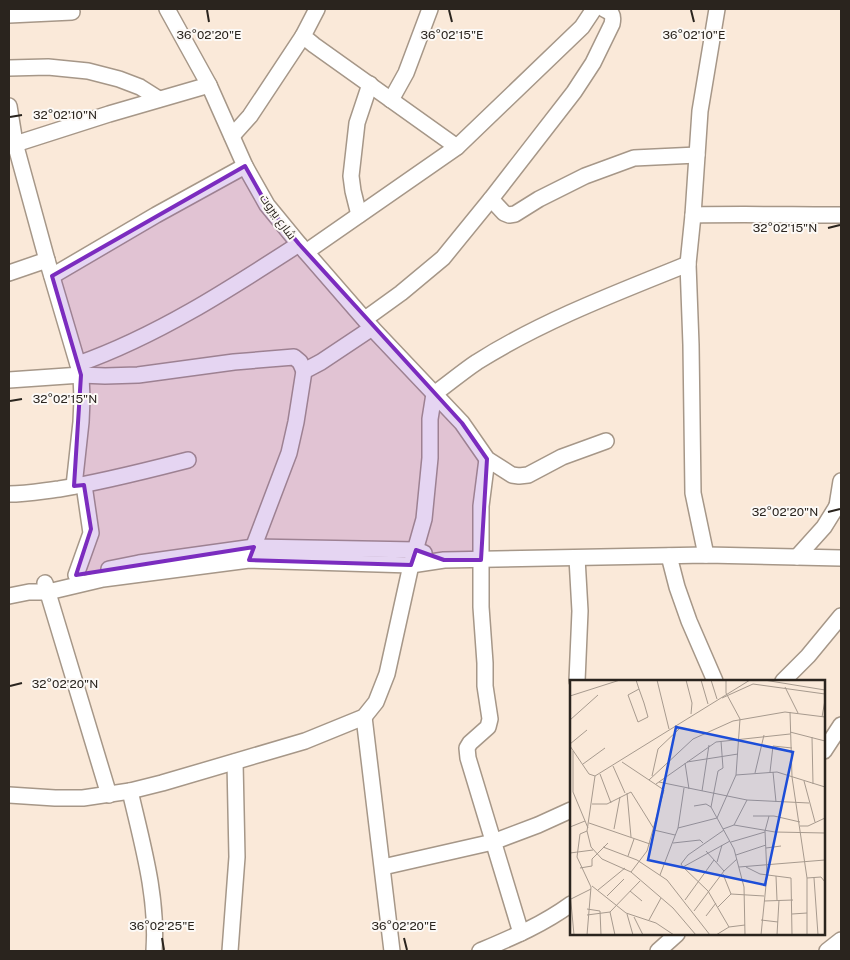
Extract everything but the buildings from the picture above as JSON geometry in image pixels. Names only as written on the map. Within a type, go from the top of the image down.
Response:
[{"type":"street","name":"شارع بيروت","points":[[167,9],[209,85],[244,166],[267,205],[369,324],[462,423],[487,459]]},
{"type":"street","points":[[392,100],[406,73],[430,9]]},
{"type":"street","points":[[9,380],[79,369],[110,351],[187,314],[359,215],[457,147],[582,27],[594,9]]},
{"type":"street","points":[[304,371],[321,362],[369,324],[401,293],[443,258],[574,92],[593,63],[612,24],[613,17],[611,12],[604,9]]},
{"type":"street","points":[[706,555],[693,493],[688,264],[700,110],[717,9]]},
{"type":"street","points":[[232,136],[250,116],[303,36],[313,11]]},
{"type":"street","points":[[9,15],[72,12]]},
{"type":"street","points":[[303,36],[457,147]]},
{"type":"street","points":[[9,68],[48,66],[88,71],[140,87],[159,99]]},
{"type":"street","points":[[359,215],[351,176],[357,123],[370,84]]},
{"type":"street","points":[[12,145],[209,85]]},
{"type":"street","points":[[9,106],[12,145],[79,369],[82,399],[80,485],[91,534],[76,575]]},
{"type":"street","points":[[491,199],[504,213],[509,215],[515,214],[539,199],[585,176],[634,158],[697,155]]},
{"type":"street","points":[[52,276],[244,166]]},
{"type":"street","points":[[693,215],[841,215]]},
{"type":"street","points":[[9,273],[47,260]]},
{"type":"street","points":[[9,794],[55,798],[83,798],[130,791],[305,741],[364,717],[376,702],[387,674],[411,565],[424,519],[430,458],[430,419],[434,394],[477,363],[539,327],[688,264]]},
{"type":"street","points":[[79,369],[105,376],[138,375],[234,362],[294,357],[300,362],[304,371],[289,453],[251,554]]},
{"type":"street","points":[[521,934],[468,758],[467,748],[488,727],[490,718],[485,686],[481,607],[482,506],[487,459],[512,474],[528,476],[562,457],[606,440]]},
{"type":"street","points":[[9,494],[37,492],[80,485],[188,460]]},
{"type":"street","points":[[797,557],[839,507],[841,481]]},
{"type":"street","points":[[47,588],[76,575],[140,563],[251,554],[416,550],[444,560]]},
{"type":"street","points":[[9,596],[29,592],[40,586],[47,588],[251,554],[411,565],[444,560],[706,555],[841,558]]},
{"type":"street","points":[[668,556],[689,620],[715,680]]},
{"type":"street","points":[[577,558],[580,611],[577,680]]},
{"type":"street","points":[[47,588],[109,794]]},
{"type":"street","points":[[784,680],[808,656],[841,616]]},
{"type":"street","points":[[364,717],[392,951]]},
{"type":"street","points":[[825,750],[841,726]]},
{"type":"street","points":[[230,951],[237,857],[235,762]]},
{"type":"street","points":[[130,791],[150,882],[154,923],[154,951]]},
{"type":"street","points":[[383,867],[493,842],[570,810]]},
{"type":"street","points":[[480,951],[521,934],[553,917],[570,905]]},
{"type":"street","points":[[658,951],[677,935]]},
{"type":"street","points":[[828,951],[841,940]]},
{"type":"highlighted area","points":[[245,166],[267,205],[299,244],[462,423],[487,459],[481,560],[444,560],[416,550],[411,565],[249,560],[254,547],[76,575],[91,529],[84,485],[74,486],[81,375],[52,276]]}]
